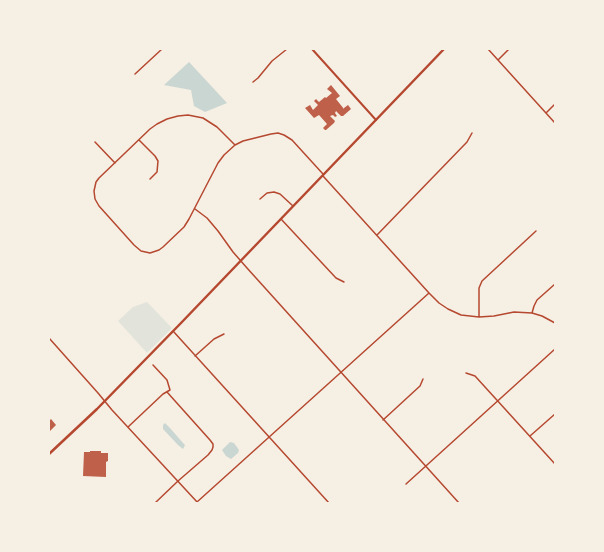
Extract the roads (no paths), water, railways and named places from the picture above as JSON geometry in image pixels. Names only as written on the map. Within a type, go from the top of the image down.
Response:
[{"type":"main road","points":[[49,454],[173,331],[444,49]]},
{"type":"street","points":[[135,74],[162,49]]},
{"type":"street","points":[[253,82],[272,61],[287,49]]},
{"type":"street","points":[[312,49],[376,120]]},
{"type":"street","points":[[488,49],[555,123]]},
{"type":"street","points":[[498,60],[509,49]]},
{"type":"street","points":[[546,113],[555,104]]},
{"type":"street","points":[[235,145],[221,130],[203,118],[188,115],[172,117],[162,121],[154,126],[96,182],[94,191],[97,202],[134,245],[141,250],[150,253],[161,249],[187,223],[218,163],[224,155],[235,145],[268,134],[278,133],[287,136],[292,140],[376,235],[439,303],[452,311],[466,316],[479,318],[514,312],[532,313],[542,316],[555,323]]},
{"type":"street","points":[[376,235],[467,142],[472,133]]},
{"type":"street","points":[[139,140],[155,156],[158,162],[157,172],[150,179]]},
{"type":"street","points":[[95,142],[115,163]]},
{"type":"street","points":[[260,199],[267,193],[274,192],[280,194],[293,206]]},
{"type":"street","points":[[195,208],[207,218],[240,261],[459,503]]},
{"type":"street","points":[[281,219],[336,278],[344,282]]},
{"type":"street","points":[[479,318],[479,288],[482,281],[536,231]]},
{"type":"street","points":[[532,313],[537,300],[555,284]]},
{"type":"street","points":[[49,338],[154,457],[198,503],[429,293]]},
{"type":"street","points":[[173,331],[329,503]]},
{"type":"street","points":[[195,356],[215,338],[224,334]]},
{"type":"street","points":[[406,484],[555,349]]},
{"type":"street","points":[[128,427],[170,390],[167,380],[153,365]]},
{"type":"street","points":[[466,373],[475,376],[555,464]]},
{"type":"street","points":[[383,420],[420,386],[422,379]]},
{"type":"street","points":[[155,503],[212,450],[213,444],[167,392]]},
{"type":"street","points":[[530,436],[555,414]]}]
